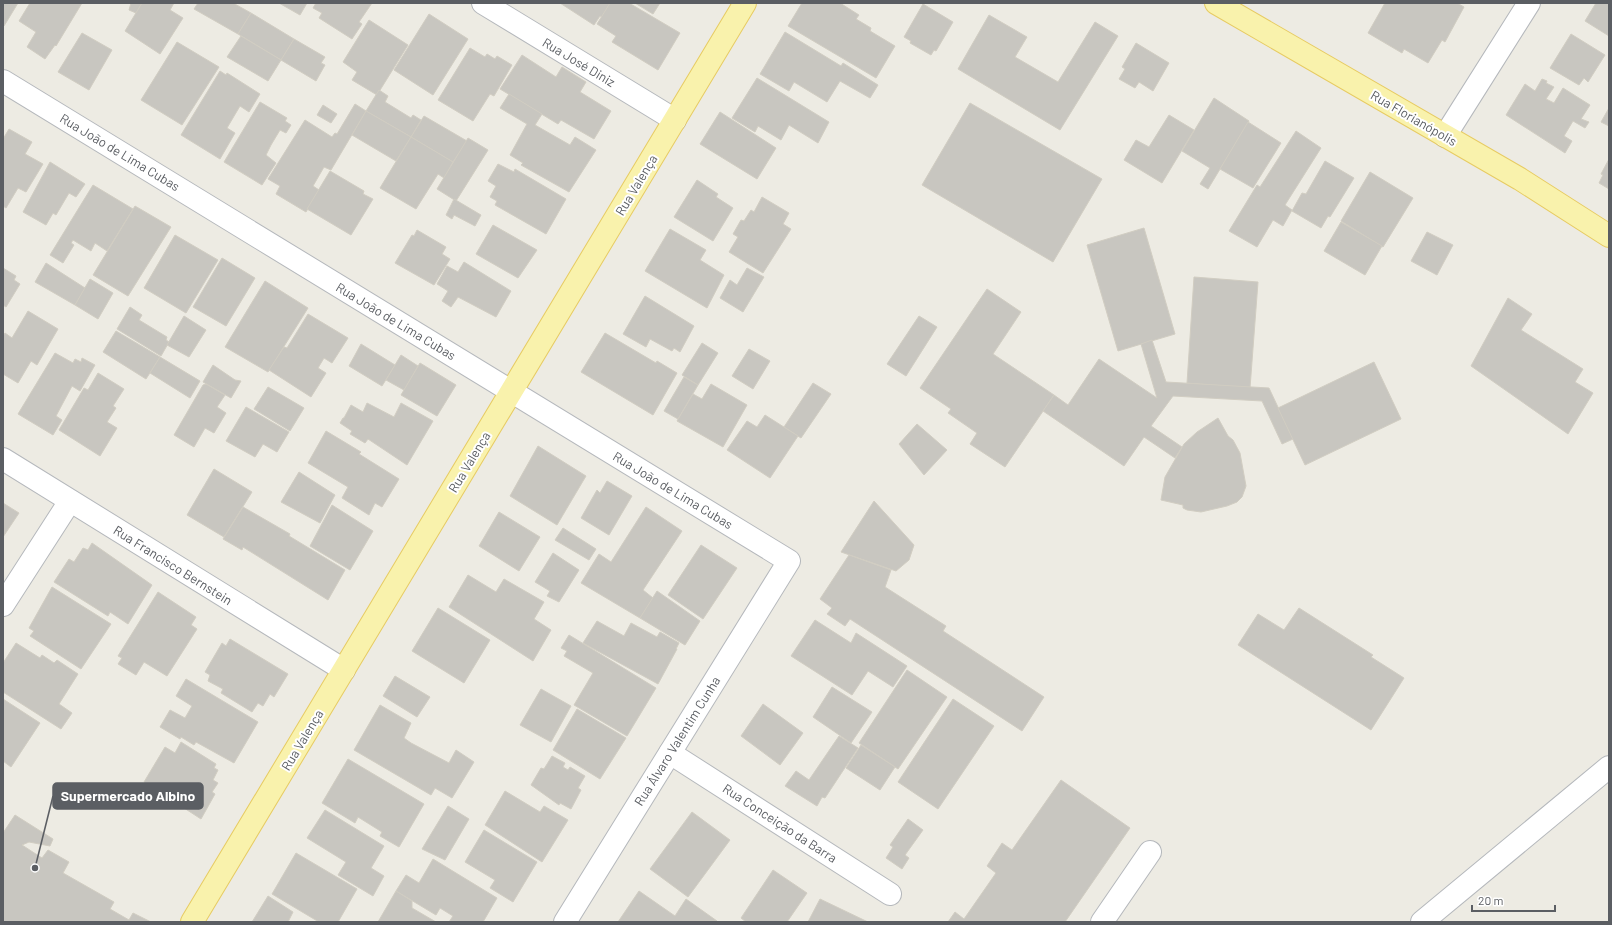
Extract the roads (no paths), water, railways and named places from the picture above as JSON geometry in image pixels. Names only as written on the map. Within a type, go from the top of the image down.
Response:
[{"type":"main road","name":"Rua Valença","points":[[192,922],[745,3]]},
{"type":"main road","name":"Rua Florianópolis","points":[[1216,3],[1520,179],[1609,236]]},
{"type":"street","name":"Rua José Diniz","points":[[483,3],[675,120]]},
{"type":"street","points":[[1445,136],[1529,3]]},
{"type":"street","name":"Rua João de Lima Cubas","points":[[3,81],[789,561]]},
{"type":"street","name":"Rua Francisco Bernstein","points":[[3,459],[344,670]]},
{"type":"street","points":[[3,605],[70,501]]},
{"type":"street","name":"Rua Álvaro Valentim Cunha","points":[[565,922],[789,561]]},
{"type":"street","name":"Rua Conceição da Barra","points":[[670,752],[890,894]]},
{"type":"street","points":[[1422,922],[1609,767]]},
{"type":"street","points":[[1102,922],[1150,852]]},
{"type":"place","name":"Supermercado Albino","points":[[35,868]]}]
